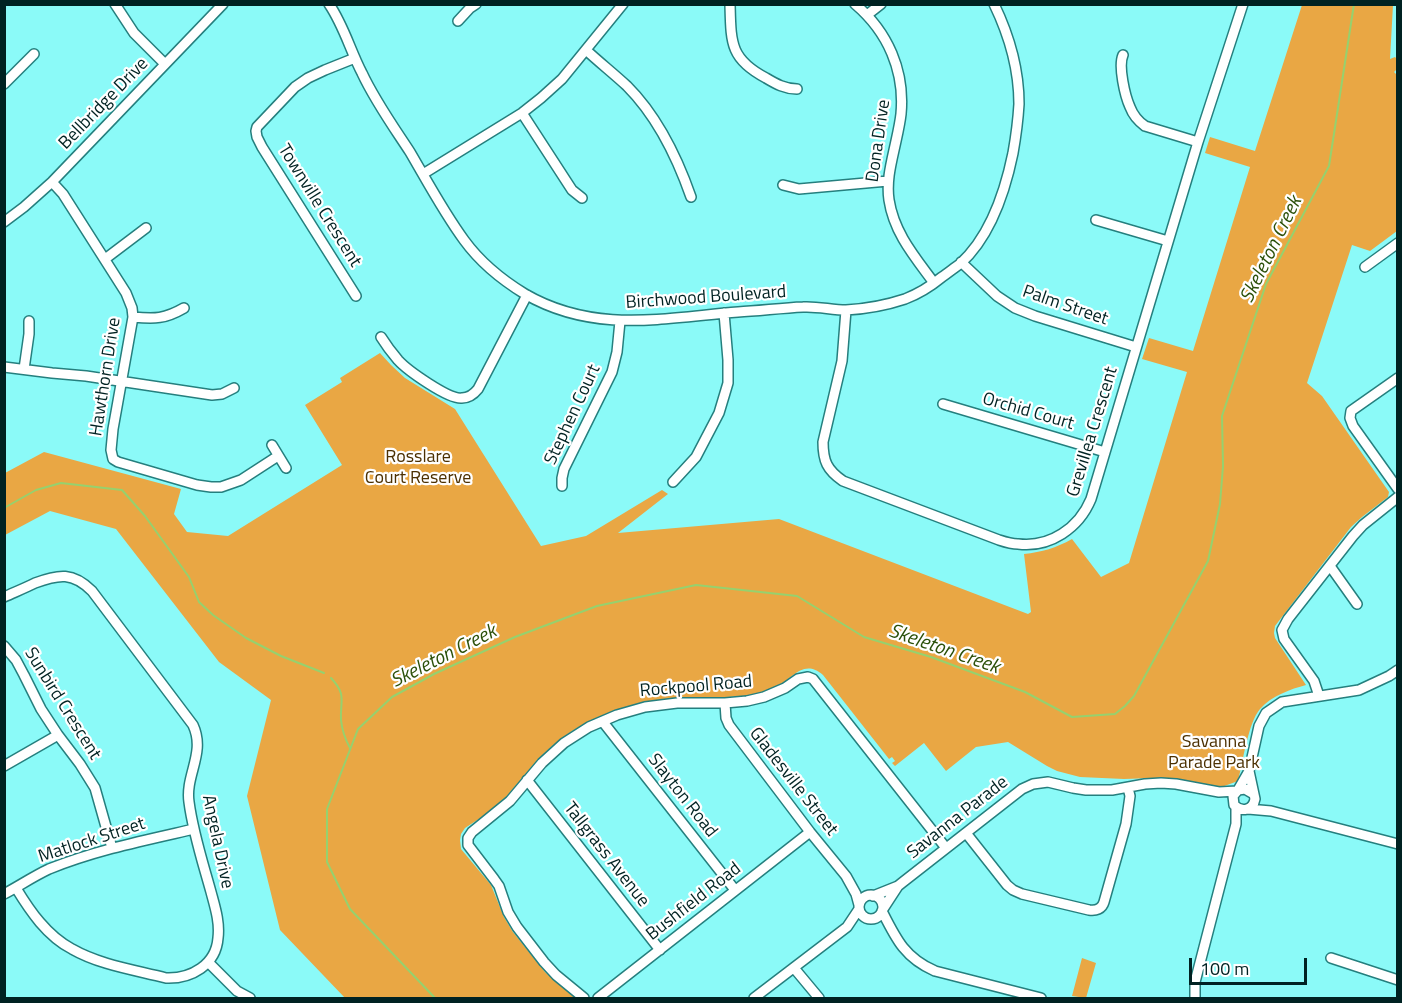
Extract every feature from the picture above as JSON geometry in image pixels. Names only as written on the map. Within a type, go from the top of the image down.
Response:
[{"type":"street","points":[[115,4],[134,33],[165,64]]},
{"type":"street","name":"Bellbridge Drive","points":[[4,222],[52,182],[223,4]]},
{"type":"street","name":"Birchwood Boulevard","points":[[329,4],[344,29],[369,87],[465,241],[485,264],[527,295],[551,307],[575,315],[620,321],[805,307],[846,310],[871,307],[904,299],[919,292],[961,262],[990,224],[1000,200],[1018,126],[1019,102],[1012,49],[994,4]]},
{"type":"street","points":[[459,21],[476,4]]},
{"type":"street","points":[[423,174],[522,113],[541,98],[562,79],[623,4]]},
{"type":"street","points":[[730,4],[731,36],[738,56],[744,64],[752,71],[781,86],[797,89]]},
{"type":"street","name":"Dona Drive","points":[[855,4],[885,38],[893,53],[899,73],[902,92],[901,115],[888,181],[888,197],[898,231],[934,283]]},
{"type":"street","points":[[867,15],[881,4]]},
{"type":"street","name":"Grevillea Crescent","points":[[846,310],[842,361],[823,442],[823,455],[834,475],[843,481],[999,540],[1019,544],[1036,544],[1059,536],[1080,519],[1091,499],[1198,142],[1243,4]]},
{"type":"street","points":[[586,50],[628,87],[646,108],[664,134],[677,159],[691,197]]},
{"type":"street","points":[[4,84],[34,54]]},
{"type":"street","points":[[1123,55],[1120,67],[1130,107],[1138,121],[1145,126],[1198,142]]},
{"type":"street","name":"Townville Crescent","points":[[355,58],[308,78],[295,87],[251,131],[257,137],[356,296]]},
{"type":"street","points":[[522,113],[572,190],[582,198]]},
{"type":"street","points":[[783,185],[799,189],[888,181]]},
{"type":"street","name":"Hawthorn Drive","points":[[52,182],[63,194],[105,259],[126,293],[132,308],[133,317],[111,450],[111,456],[115,461],[211,487],[241,480],[278,456]]},
{"type":"street","points":[[1096,220],[1168,241]]},
{"type":"street","points":[[105,259],[146,228]]},
{"type":"street","points":[[1365,267],[1398,243]]},
{"type":"street","name":"Palm Street","points":[[961,262],[997,296],[1016,308],[1136,347]]},
{"type":"street","points":[[381,337],[406,368],[453,398],[464,399],[478,389],[527,295]]},
{"type":"street","points":[[133,317],[163,318],[184,308]]},
{"type":"street","points":[[673,482],[696,457],[719,413],[728,384],[724,313]]},
{"type":"street","points":[[24,369],[29,321]]},
{"type":"street","name":"Stephen Court","points":[[562,486],[564,469],[612,372],[617,352],[620,321]]},
{"type":"street","points":[[4,367],[122,381],[212,395],[222,394],[234,388]]},
{"type":"street","points":[[1398,378],[1351,411],[1350,418],[1353,426],[1398,489]]},
{"type":"street","name":"Orchid Court","points":[[942,404],[1105,452]]},
{"type":"street","points":[[272,445],[286,468]]},
{"type":"street","points":[[1318,696],[1314,681],[1284,639],[1282,630],[1288,619],[1363,525],[1398,497]]},
{"type":"street","points":[[1330,566],[1357,604]]},
{"type":"street","name":"Angela Drive","points":[[4,597],[58,576],[78,579],[92,591],[188,718],[196,732],[198,748],[188,799],[218,922],[219,939],[209,963]]},
{"type":"street","name":"Sunbird Crescent","points":[[4,645],[16,660],[41,709],[81,764],[95,788],[112,848]]},
{"type":"street","points":[[1396,673],[1359,690],[1282,702],[1266,713],[1259,726],[1249,771],[1233,796],[1241,807],[1271,811],[1398,844]]},
{"type":"street","name":"Rockpool Road","points":[[584,999],[556,975],[532,947],[512,919],[494,879],[468,845],[468,838],[472,832],[510,801],[542,763],[564,743],[603,722],[635,709],[661,704],[725,703],[757,699],[785,688],[798,679],[808,677],[822,688],[946,848]]},
{"type":"street","name":"Gladesville Street","points":[[725,703],[729,725],[846,876],[856,894],[859,907]]},
{"type":"street","name":"Slayton Road","points":[[603,722],[735,890]]},
{"type":"street","points":[[4,766],[58,735]]},
{"type":"street","points":[[1241,807],[1253,805],[1249,771]]},
{"type":"street","name":"Tallgrass Avenue","points":[[527,780],[660,950]]},
{"type":"street","name":"Savanna Parade","points":[[872,896],[898,886],[1022,789],[1033,784],[1048,782],[1086,790],[1112,790],[1161,783],[1219,792],[1237,790]]},
{"type":"street","points":[[966,833],[1013,890],[1096,910],[1104,904],[1126,824],[1130,796],[1128,788]]},
{"type":"street","points":[[1237,790],[1245,789],[1271,811]]},
{"type":"street","name":"Savanna Parade","points":[[1219,792],[1241,807]]},
{"type":"street","points":[[1196,999],[1195,982],[1241,807]]},
{"type":"street","name":"Matlock Street","points":[[4,894],[48,870],[112,848],[194,829]]},
{"type":"street","name":"Bushfield Road","points":[[598,999],[810,832]]},
{"type":"street","name":"Gladesville Street","points":[[846,876],[872,896]]},
{"type":"street","name":"Savanna Parade","points":[[883,910],[898,886]]},
{"type":"street","points":[[16,888],[28,908],[55,937],[71,949],[97,960],[166,978],[191,974],[209,963],[237,991],[250,999]]},
{"type":"street","points":[[754,999],[847,927],[863,898],[872,896],[880,900],[895,936],[910,955],[926,967],[997,992],[1041,999]]},
{"type":"street","points":[[859,907],[862,916],[895,936]]},
{"type":"street","points":[[847,927],[879,917],[883,910]]},
{"type":"street","points":[[1331,958],[1398,980]]},
{"type":"street","points":[[794,968],[819,999]]},
{"type":"green space","points":[[1302,5],[1393,5],[1390,59],[1395,57],[1398,60],[1397,69],[1394,72],[1398,76],[1397,231],[1370,251],[1352,245],[1307,383],[1322,396],[1389,492],[1388,497],[1351,527],[1275,626],[1275,638],[1306,685],[1275,697],[1260,709],[1252,723],[1238,781],[1219,788],[1154,778],[1080,777],[1057,771],[1008,742],[976,747],[946,771],[924,743],[895,766],[892,763],[895,761],[892,757],[889,759],[823,675],[810,669],[798,672],[773,689],[748,696],[641,703],[592,720],[572,731],[538,759],[507,796],[465,828],[461,834],[461,849],[491,885],[513,932],[545,972],[575,998],[345,998],[280,930],[247,796],[271,700],[219,662],[116,529],[50,511],[5,535],[5,473],[44,452],[181,489],[174,514],[187,532],[228,536],[342,465],[305,405],[342,382],[340,378],[380,353],[405,378],[455,409],[541,546],[586,536],[662,490],[668,494],[618,533],[779,519],[1028,614],[1031,612],[1024,554],[1049,549],[1072,539],[1101,577],[1129,563],[1187,372],[1142,359],[1149,338],[1193,351],[1250,167],[1205,153],[1210,137],[1255,151]]},
{"type":"green space","points":[[1082,958],[1096,963],[1086,998],[1072,996]]},
{"type":"waterway","name":"Skeleton Creek","points":[[435,998],[350,909],[327,862],[327,809],[358,729],[392,697],[434,674],[515,637],[597,606],[696,585],[797,596],[864,637],[931,657],[1025,692],[1072,717],[1115,714],[1125,706],[1134,696],[1208,561],[1220,504],[1223,466],[1222,416],[1266,284],[1329,166],[1354,4]]},
{"type":"waterway","points":[[4,508],[36,490],[61,483],[122,490],[145,516],[189,577],[199,602],[213,615],[246,638],[281,656],[324,673]]},
{"type":"waterway","points":[[331,678],[341,693],[341,724],[350,748]]},
{"type":"park label","name":"Rosslare Court Reserve","points":[[418,468]]},
{"type":"park label","name":"Savanna Parade Park","points":[[1214,753]]}]
